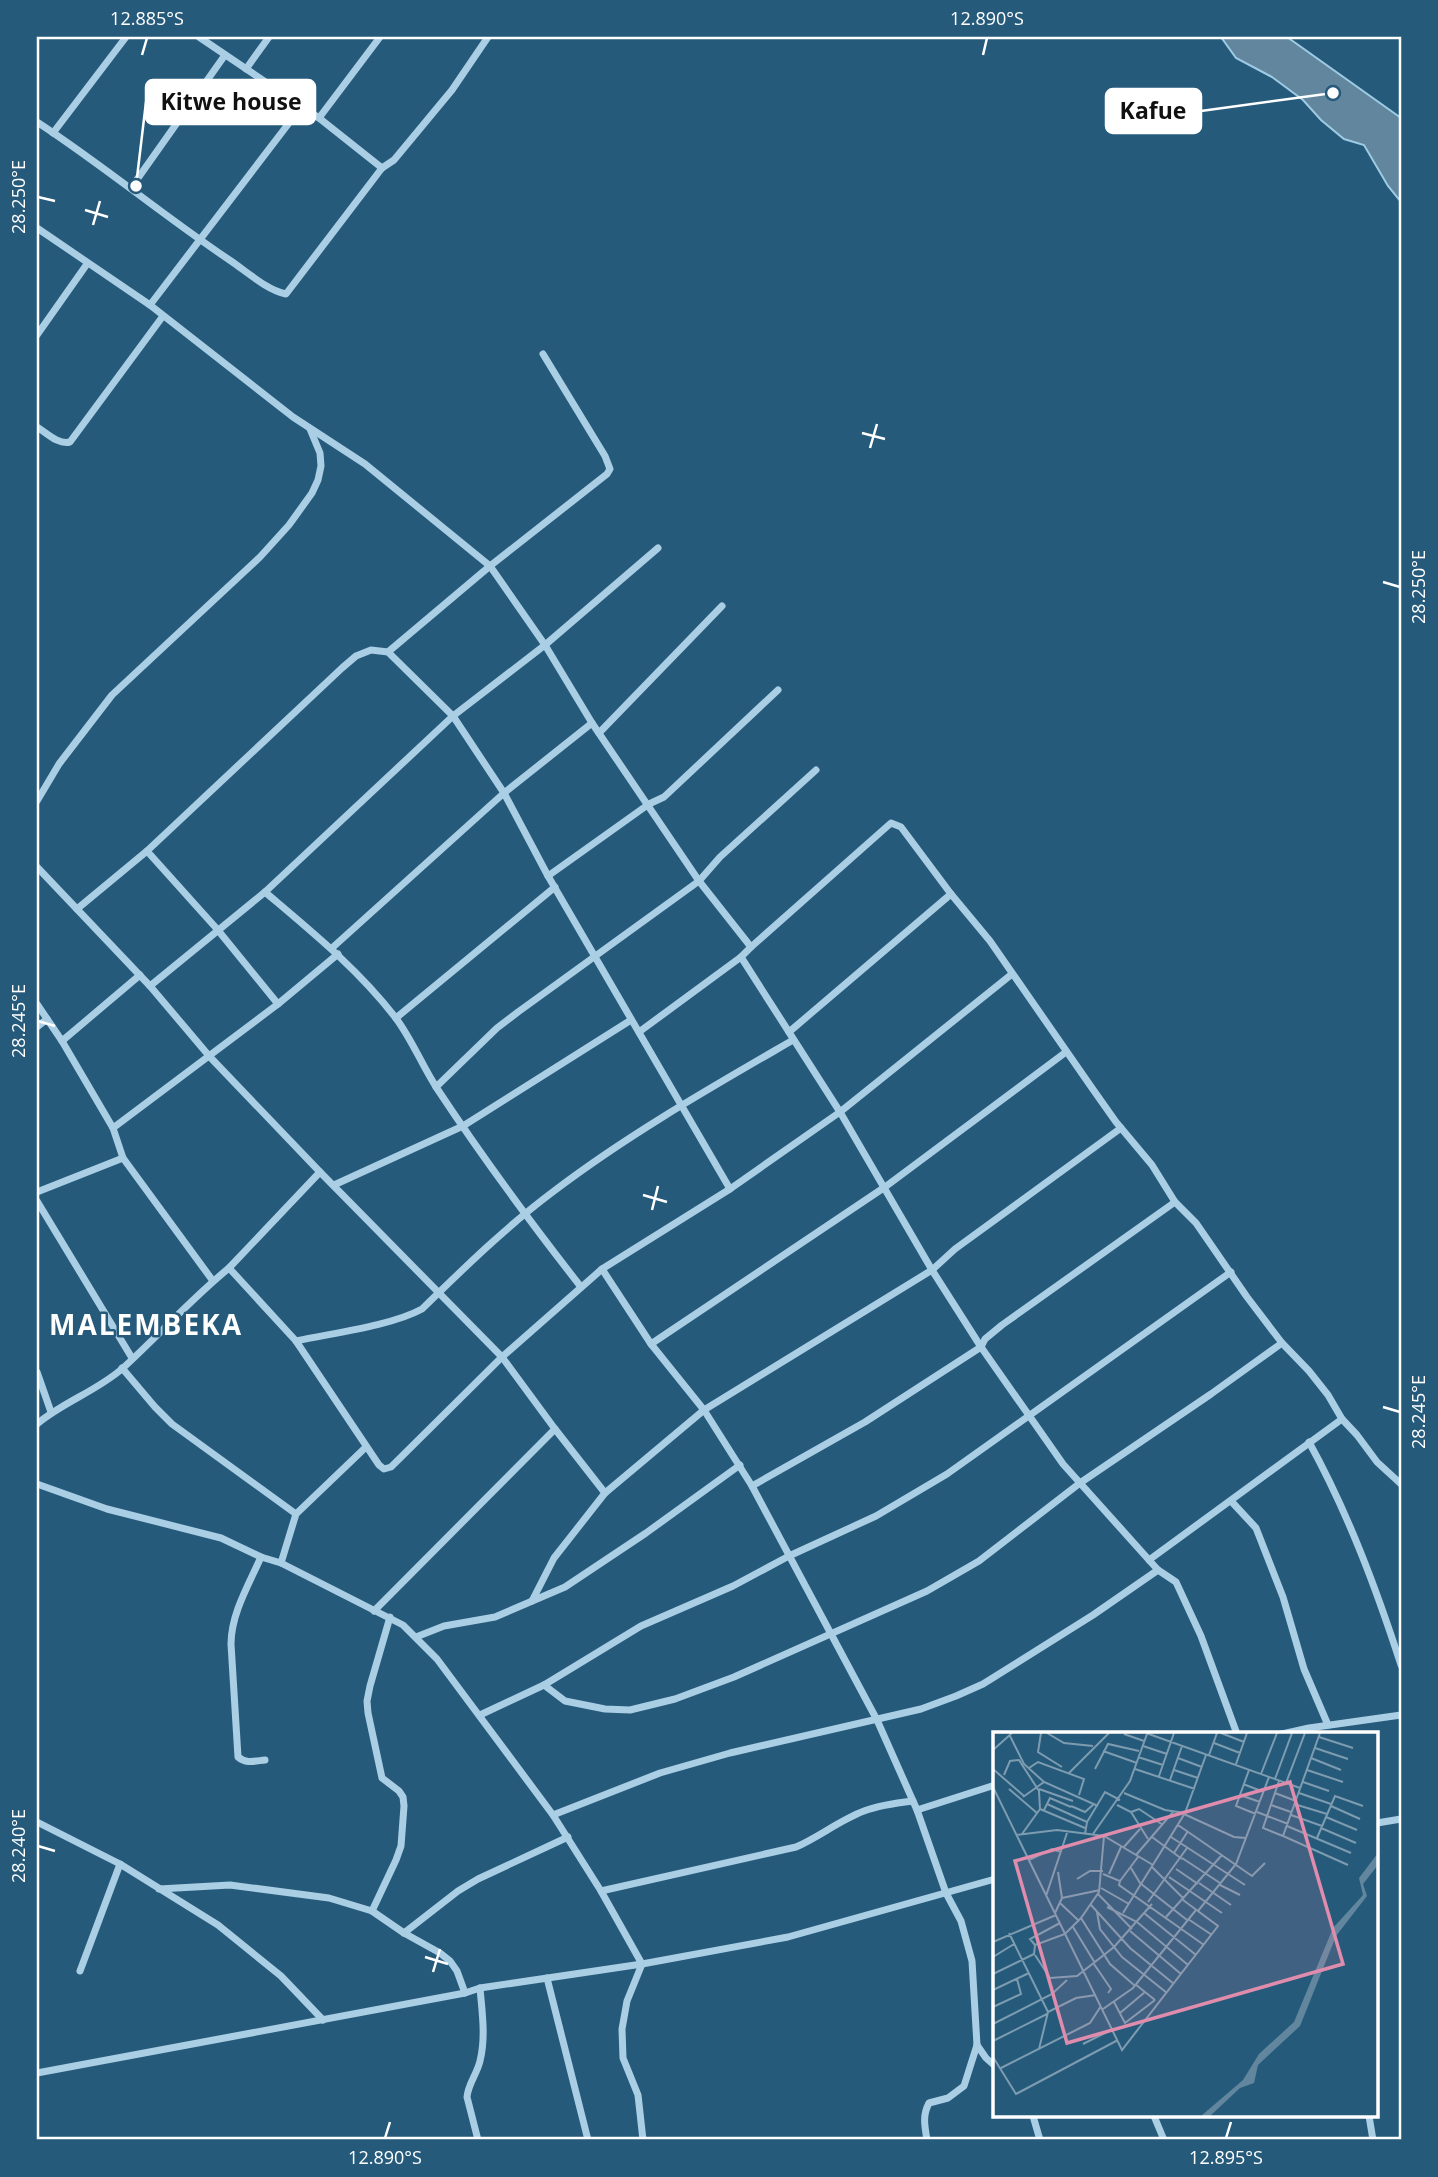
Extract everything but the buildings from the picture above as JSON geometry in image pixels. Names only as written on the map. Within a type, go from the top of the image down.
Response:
[{"type":"street","points":[[53,133],[126,37]]},
{"type":"street","points":[[199,37],[319,118],[382,168]]},
{"type":"street","points":[[246,69],[269,37]]},
{"type":"street","points":[[319,118],[380,37]]},
{"type":"street","points":[[37,122],[200,240],[272,289],[286,294],[382,168],[394,160],[452,90],[488,37]]},
{"type":"street","points":[[131,188],[225,55]]},
{"type":"street","points":[[150,305],[302,106]]},
{"type":"street","points":[[37,228],[150,305],[310,429],[365,464],[490,566],[545,645],[592,723],[699,881],[751,947]]},
{"type":"street","points":[[37,335],[87,264]]},
{"type":"street","points":[[37,427],[64,443],[70,442],[163,316]]},
{"type":"street","points":[[388,652],[610,469],[605,456],[542,354]]},
{"type":"street","points":[[37,801],[59,764],[112,695],[260,557],[289,525],[318,480],[320,453],[310,429]]},
{"type":"street","points":[[150,986],[265,892],[453,716],[545,645],[658,548]]},
{"type":"street","points":[[599,733],[722,606]]},
{"type":"street","points":[[77,909],[147,851],[356,656],[371,650],[388,652],[453,716],[504,793],[548,876],[730,1189]]},
{"type":"street","points":[[548,876],[649,804],[663,797],[778,690]]},
{"type":"street","points":[[113,1128],[278,1004],[504,793],[592,723]]},
{"type":"street","points":[[436,1087],[497,1028],[699,881],[720,857],[816,771]]},
{"type":"street","points":[[639,1032],[741,957],[891,823],[901,827],[990,941],[1121,1128],[1152,1165],[1175,1202],[1196,1223],[1282,1343],[1315,1379],[1342,1419],[1377,1462],[1401,1484]]},
{"type":"street","points":[[147,851],[218,929],[278,1004]]},
{"type":"street","points":[[37,867],[140,975],[210,1057],[502,1357],[606,1493]]},
{"type":"street","points":[[396,1018],[555,887]]},
{"type":"street","points":[[265,892],[335,951],[396,1018],[436,1087],[525,1214],[581,1287]]},
{"type":"street","points":[[789,1032],[951,894]]},
{"type":"street","points":[[741,957],[840,1112],[932,1270],[981,1347],[1063,1464],[1158,1570],[1176,1582],[1201,1636],[1236,1732]]},
{"type":"street","points":[[229,1268],[296,1341],[379,1465],[384,1469],[391,1467],[502,1357],[603,1269],[730,1189],[840,1112],[1012,974]]},
{"type":"street","points":[[62,1041],[140,975]]},
{"type":"street","points":[[37,1004],[113,1128],[122,1158],[213,1282]]},
{"type":"street","points":[[37,1027],[47,1019]]},
{"type":"street","points":[[334,1185],[463,1126],[631,1020]]},
{"type":"street","points":[[296,1341],[410,1315],[422,1308],[525,1214],[562,1185],[680,1105],[793,1040]]},
{"type":"street","points":[[650,1345],[884,1187],[1066,1052]]},
{"type":"street","points":[[533,1601],[554,1558],[606,1493],[704,1410],[932,1270],[955,1249],[1121,1128]]},
{"type":"street","points":[[37,1192],[122,1158]]},
{"type":"street","points":[[37,1424],[51,1412],[122,1368],[229,1268],[320,1172]]},
{"type":"street","points":[[37,1201],[132,1358]]},
{"type":"street","points":[[752,1486],[865,1422],[981,1347],[985,1339],[1002,1325],[1175,1202]]},
{"type":"street","points":[[603,1269],[650,1345],[704,1410],[752,1486],[877,1720],[917,1810],[946,1893],[961,1921],[972,1961],[977,2045],[964,2087],[948,2098],[929,2103],[926,2108],[924,2119],[928,2140]]},
{"type":"street","points":[[480,1715],[544,1685],[641,1626],[733,1586],[888,1509],[947,1474],[1231,1272]]},
{"type":"street","points":[[544,1685],[565,1701],[605,1709],[630,1710],[675,1699],[833,1635],[927,1591],[979,1561],[1080,1483],[1282,1343]]},
{"type":"street","points":[[122,1368],[172,1424],[296,1514]]},
{"type":"street","points":[[37,1372],[51,1412]]},
{"type":"street","points":[[1149,1560],[1342,1419]]},
{"type":"street","points":[[374,1611],[555,1429]]},
{"type":"street","points":[[1310,1442],[1355,1536],[1401,1665]]},
{"type":"street","points":[[281,1563],[296,1514],[366,1447]]},
{"type":"street","points":[[416,1637],[444,1626],[495,1617],[565,1587],[740,1465]]},
{"type":"street","points":[[37,1484],[107,1509],[221,1538],[261,1557],[281,1563],[403,1625],[437,1659],[554,1815],[642,1964]]},
{"type":"street","points":[[1231,1501],[1256,1528],[1283,1597],[1304,1669],[1328,1725]]},
{"type":"street","points":[[261,1557],[235,1618],[231,1644],[238,1757],[243,1761],[265,1760]]},
{"type":"street","points":[[554,1815],[660,1773],[730,1753],[921,1709],[983,1684],[1093,1615],[1158,1570]]},
{"type":"street","points":[[372,1911],[401,1846],[404,1806],[404,1797],[382,1778],[368,1713],[370,1686],[390,1617]]},
{"type":"street","points":[[1292,1732],[1401,1715]]},
{"type":"street","points":[[917,1810],[993,1786]]},
{"type":"street","points":[[601,1891],[796,1847],[863,1811],[913,1801]]},
{"type":"street","points":[[1378,1823],[1401,1819]]},
{"type":"street","points":[[37,1822],[120,1864],[218,1925],[281,1976],[323,2020]]},
{"type":"street","points":[[404,1933],[458,1891],[568,1837]]},
{"type":"street","points":[[80,1971],[120,1864]]},
{"type":"street","points":[[37,2073],[480,1988],[642,1964],[788,1937],[993,1880]]},
{"type":"street","points":[[158,1889],[230,1885],[329,1898],[372,1911],[450,1961],[465,1993]]},
{"type":"street","points":[[642,1964],[627,2001],[622,2029],[623,2058],[638,2095],[643,2140]]},
{"type":"street","points":[[547,1978],[588,2140]]},
{"type":"street","points":[[478,2140],[467,2097],[479,2067],[483,2043],[480,1988]]},
{"type":"street","points":[[977,2045],[993,2064]]},
{"type":"street","points":[[1033,2118],[1040,2140]]},
{"type":"street","points":[[1155,2118],[1164,2140]]},
{"type":"street","points":[[1369,2118],[1373,2140]]},
{"type":"water","points":[[1221,37],[1287,37],[1401,118],[1401,202],[1388,186],[1364,145],[1344,139],[1303,100],[1272,77],[1236,58]]},
{"type":"place","name":"Kafue","points":[[1333,93]]},
{"type":"place","name":"Kitwe house","points":[[136,186]]},
{"type":"district","name":"MALEMBEKA","points":[[146,1324]]}]
